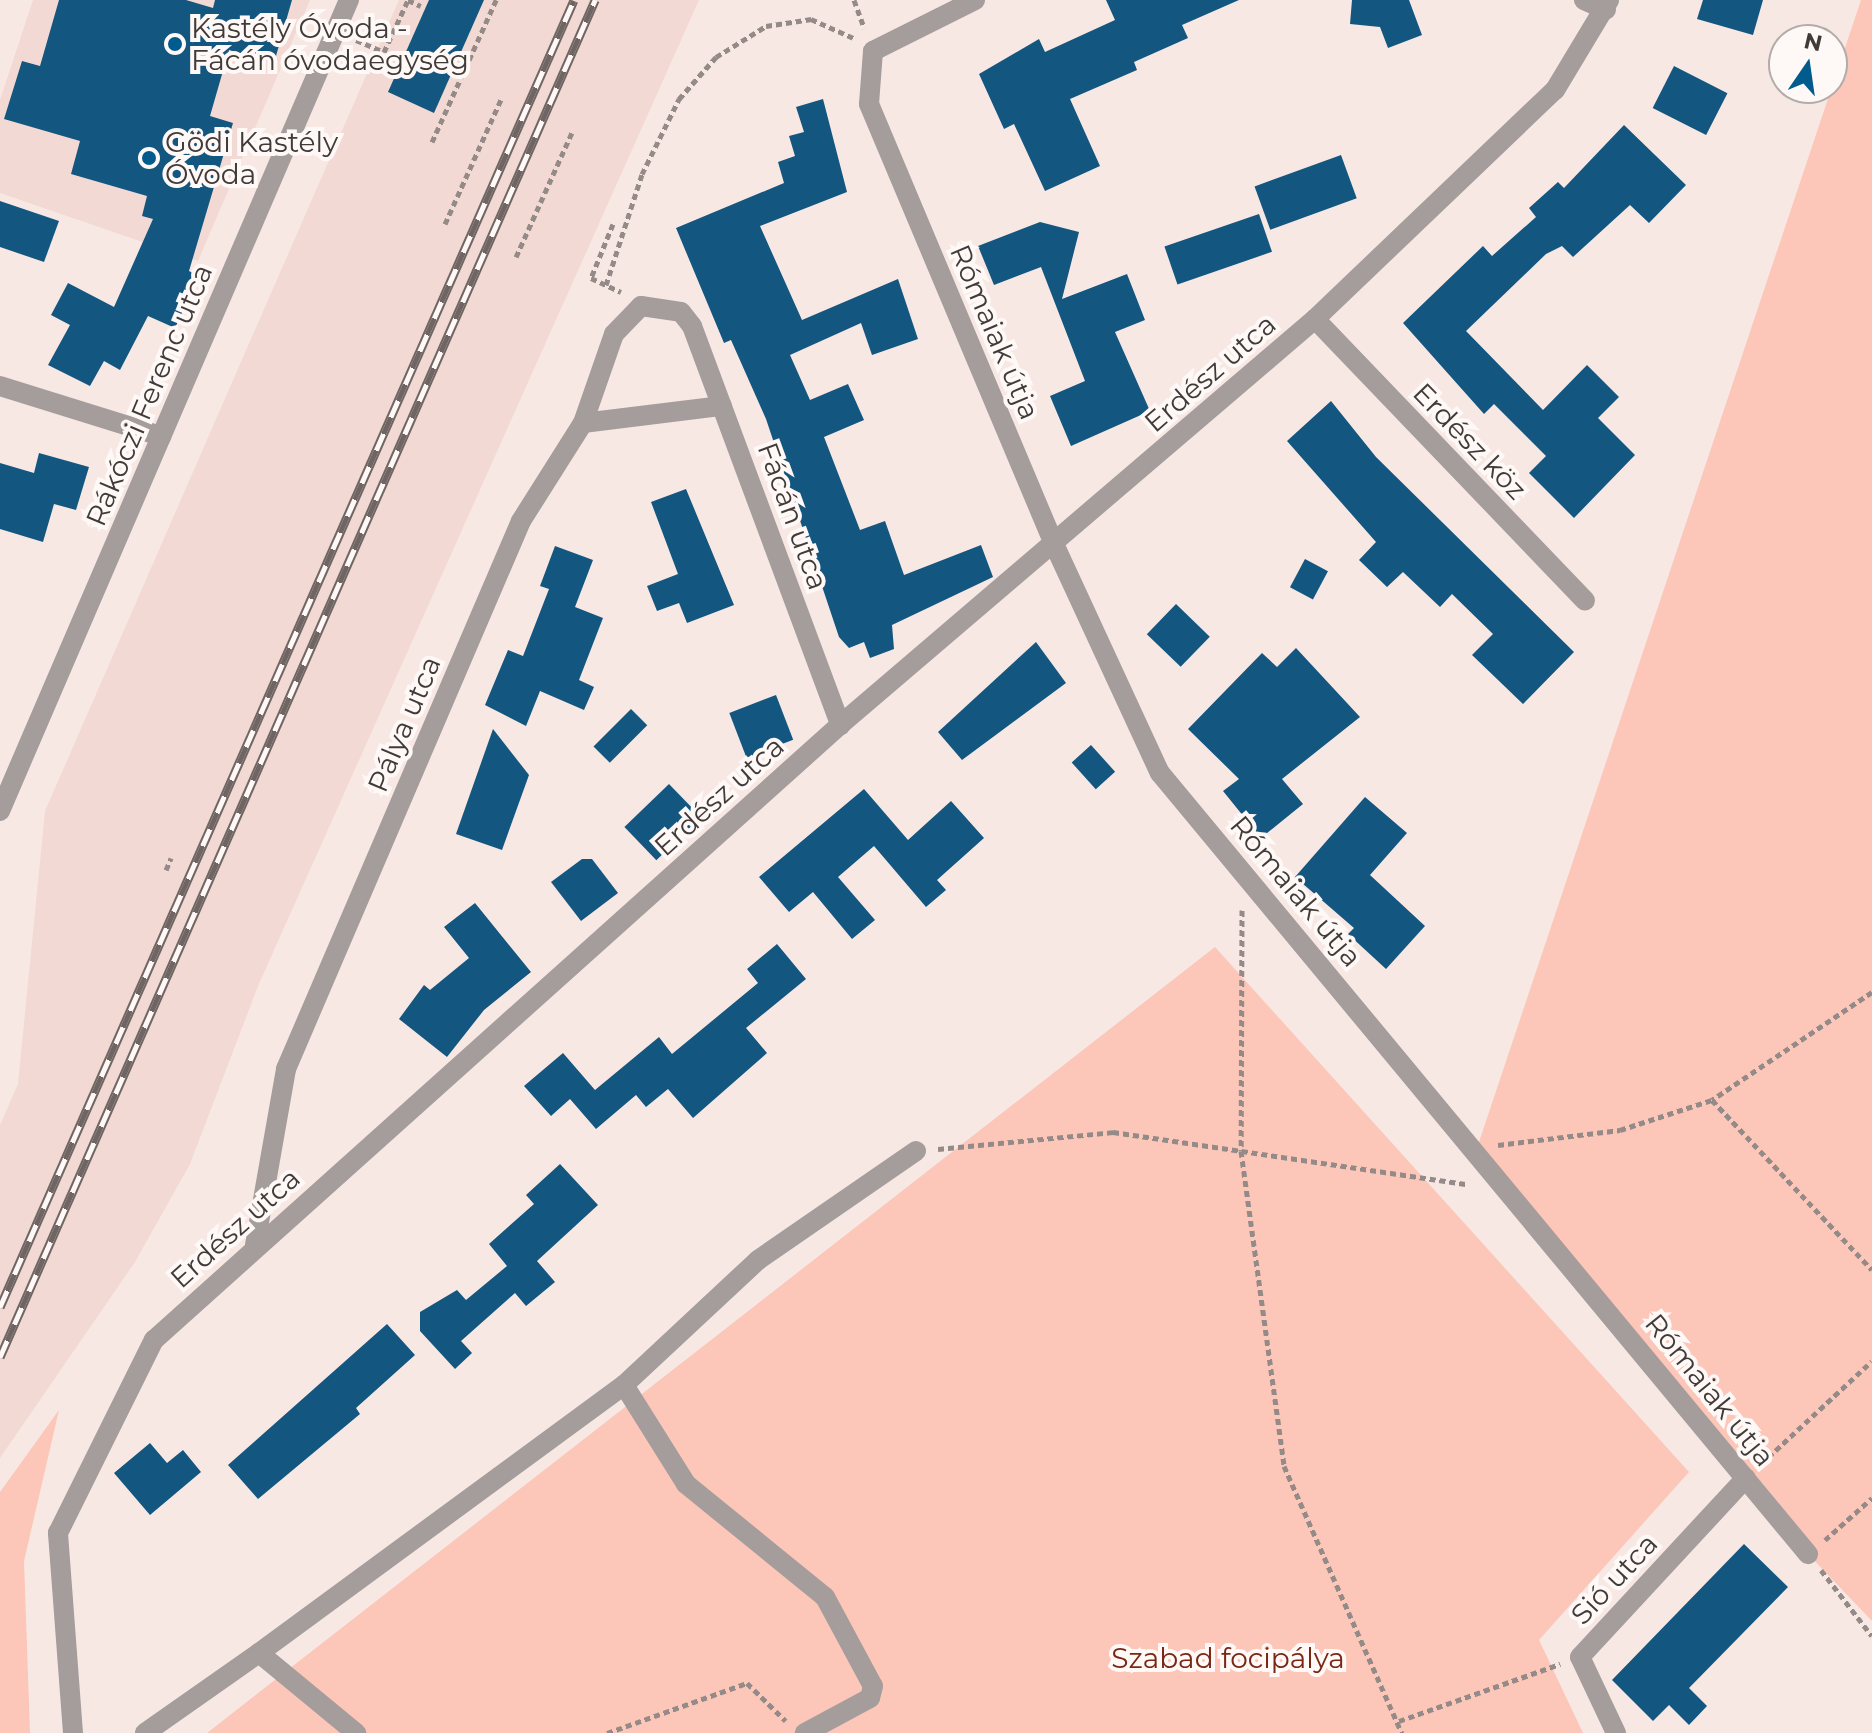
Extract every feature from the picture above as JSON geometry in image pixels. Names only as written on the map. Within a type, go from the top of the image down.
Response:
[{"type":"street","name":"Rákóczi Ferenc utca","points":[[0,811],[349,0]]},
{"type":"street","points":[[871,61],[975,0]]},
{"type":"street","points":[[1584,0],[1608,5]]},
{"type":"street","name":"Erdész utca","points":[[73,1733],[58,1533],[154,1340],[255,1245],[840,725],[1315,319],[1555,90],[1608,5]]},
{"type":"street","name":"Rómaiak útja","points":[[871,61],[869,104],[1054,544],[1160,773],[1512,1190],[1808,1554]]},
{"type":"street","name":"Pálya utca","points":[[255,1245],[286,1069],[521,521],[583,423],[627,316],[661,305],[692,326]]},
{"type":"street","name":"Erdész köz","points":[[1315,319],[1585,601]]},
{"type":"street","name":"Fácán utca","points":[[692,326],[840,725]]},
{"type":"street","points":[[0,386],[161,436]]},
{"type":"street","points":[[583,423],[722,406]]},
{"type":"street","points":[[145,1733],[624,1385],[758,1260],[916,1151]]},
{"type":"street","points":[[624,1385],[686,1484],[825,1597],[873,1686],[870,1698],[805,1733]]},
{"type":"street","name":"Sió utca","points":[[1616,1733],[1580,1657],[1746,1478]]},
{"type":"street","points":[[259,1653],[356,1733]]},
{"type":"path","points":[[336,31],[384,52],[408,0],[421,6]]},
{"type":"path","points":[[432,142],[496,0]]},
{"type":"path","points":[[606,285],[642,174],[679,99],[716,57],[766,26],[811,19],[871,61]]},
{"type":"path","points":[[445,224],[502,97]]},
{"type":"path","points":[[516,257],[573,130]]},
{"type":"path","points":[[591,278],[613,224]]},
{"type":"path","points":[[166,870],[171,858]]},
{"type":"path","points":[[1242,870],[1241,1151],[1284,1466],[1402,1733]]},
{"type":"path","points":[[1477,1148],[1620,1130],[1712,1100],[1872,992]]},
{"type":"path","points":[[1712,1100],[1872,1270]]},
{"type":"path","points":[[916,1151],[1113,1132],[1512,1190]]},
{"type":"path","points":[[1746,1478],[1872,1361]]},
{"type":"path","points":[[1872,1498],[1808,1554],[1872,1636]]},
{"type":"path","points":[[1399,1721],[1580,1657]]},
{"type":"path","points":[[607,1733],[747,1683],[798,1733]]},
{"type":"shaded area","points":[[33,0],[310,0],[198,261],[0,193],[0,100]]},
{"type":"shaded area","points":[[399,0],[699,0],[258,986],[190,1164],[135,1262],[0,1458],[0,1125],[18,1084],[45,811]]},
{"type":"green space","points":[[1861,0],[1872,0],[1872,1621],[1808,1554],[1477,1148],[1826,104],[1848,104],[1848,39]]},
{"type":"green space","name":"Szabad focipálya","points":[[1215,947],[1689,1472],[1539,1640],[1583,1733],[207,1733]]},
{"type":"green space","points":[[59,1410],[24,1561],[30,1733],[0,1733],[0,1492]]},
{"type":"building","points":[[59,0],[186,0],[213,8],[215,0],[292,0],[274,63],[229,50],[210,116],[233,123],[189,271],[199,276],[175,328],[148,316],[120,370],[104,361],[90,386],[48,365],[70,325],[51,315],[68,283],[114,307],[153,219],[142,216],[147,196],[71,174],[80,141],[4,119],[22,61],[40,66]]},
{"type":"building","points":[[429,0],[484,0],[434,113],[388,92]]},
{"type":"building","points":[[1106,0],[1239,0],[1182,25],[1188,38],[1134,62],[1137,70],[1070,99],[1100,166],[1045,191],[1014,124],[1004,129],[979,74],[1039,39],[1045,52],[1115,20]]},
{"type":"building","points":[[1352,0],[1409,0],[1422,35],[1388,48],[1380,27],[1350,24]]},
{"type":"building","points":[[1703,0],[1763,0],[1753,35],[1697,19]]},
{"type":"building","points":[[1674,66],[1727,93],[1706,135],[1653,108]]},
{"type":"building","points":[[823,99],[847,192],[760,226],[802,320],[898,279],[918,339],[872,355],[861,323],[790,355],[810,400],[848,384],[864,420],[824,437],[860,530],[885,521],[904,575],[981,545],[993,577],[892,625],[894,649],[870,658],[864,642],[849,648],[839,637],[766,419],[731,340],[724,343],[676,228],[784,183],[778,162],[795,156],[789,136],[804,132],[796,107]]},
{"type":"building","points":[[1624,125],[1686,185],[1649,223],[1630,205],[1573,257],[1562,246],[1546,254],[1466,331],[1543,410],[1587,365],[1619,397],[1598,418],[1635,455],[1574,518],[1529,473],[1546,456],[1494,404],[1484,414],[1403,323],[1483,246],[1492,256],[1536,217],[1529,208],[1558,182],[1564,188]]},
{"type":"building","points":[[1341,155],[1357,198],[1270,230],[1255,186]]},
{"type":"building","points":[[0,201],[59,221],[44,262],[0,247]]},
{"type":"building","points":[[1259,214],[1272,252],[1177,284],[1164,247]]},
{"type":"building","points":[[1040,222],[1079,232],[1062,299],[1127,274],[1145,320],[1115,332],[1150,411],[1071,446],[1050,396],[1085,381],[1041,267],[994,285],[978,246]]},
{"type":"building","points":[[1331,401],[1376,457],[1574,652],[1523,704],[1472,655],[1493,634],[1452,594],[1440,607],[1403,572],[1387,587],[1359,560],[1376,542],[1287,441]]},
{"type":"building","points":[[39,453],[89,467],[76,510],[54,504],[43,542],[0,529],[0,463],[34,473]]},
{"type":"building","points":[[686,489],[734,605],[687,623],[679,603],[657,611],[647,586],[678,574],[651,502]]},
{"type":"building","points":[[555,546],[593,560],[575,607],[603,618],[579,680],[594,687],[584,710],[540,691],[526,726],[485,705],[508,650],[523,656],[549,589],[540,586]]},
{"type":"building","points":[[1305,559],[1328,571],[1313,599],[1290,587]]},
{"type":"building","points":[[1176,604],[1210,637],[1181,667],[1147,634]]},
{"type":"building","points":[[1036,642],[1066,683],[962,760],[938,732]]},
{"type":"building","points":[[1296,648],[1360,717],[1282,779],[1303,804],[1261,838],[1223,791],[1239,779],[1188,729],[1262,653],[1277,667]]},
{"type":"building","points":[[776,695],[793,740],[747,758],[729,713]]},
{"type":"building","points":[[631,709],[647,725],[610,763],[594,746]]},
{"type":"building","points":[[493,729],[529,775],[502,850],[456,834]]},
{"type":"building","points":[[1091,745],[1115,772],[1096,789],[1072,762]]},
{"type":"building","points":[[669,784],[701,817],[656,860],[624,827]]},
{"type":"building","points":[[864,789],[908,840],[951,801],[984,838],[937,880],[946,890],[926,907],[874,846],[838,877],[875,920],[852,939],[813,892],[789,912],[759,877]]},
{"type":"building","points":[[1365,797],[1407,833],[1370,875],[1425,926],[1386,969],[1348,934],[1354,928],[1295,877]]},
{"type":"building","points":[[582,859],[592,859],[618,893],[581,921],[551,882]]},
{"type":"building","points":[[475,903],[531,972],[484,1010],[447,1057],[399,1019],[424,985],[430,990],[469,958],[444,927]]},
{"type":"building","points":[[777,944],[806,979],[746,1028],[767,1053],[693,1118],[668,1089],[646,1107],[636,1095],[596,1129],[570,1099],[551,1116],[524,1086],[563,1053],[595,1090],[659,1037],[672,1054],[758,983],[747,969]]},
{"type":"building","points":[[560,1164],[598,1205],[537,1261],[555,1282],[526,1306],[515,1293],[461,1341],[472,1353],[455,1369],[420,1331],[420,1312],[457,1290],[466,1300],[507,1266],[489,1244],[534,1204],[526,1195]]},
{"type":"building","points":[[387,1324],[415,1355],[356,1408],[360,1414],[258,1499],[228,1465]]},
{"type":"building","points":[[150,1443],[167,1463],[183,1450],[201,1472],[150,1515],[114,1473]]},
{"type":"building","points":[[1744,1544],[1788,1587],[1689,1688],[1707,1706],[1689,1725],[1669,1705],[1653,1721],[1612,1680]]},
{"type":"railway","points":[[0,1307],[574,0]]},
{"type":"railway","points":[[0,1357],[595,0]]},
{"type":"place","name":"Kastély Óvoda - Fácán óvodaegység","points":[[175,44]]},
{"type":"place","name":"Gödi Kastély Óvoda","points":[[149,158]]}]
